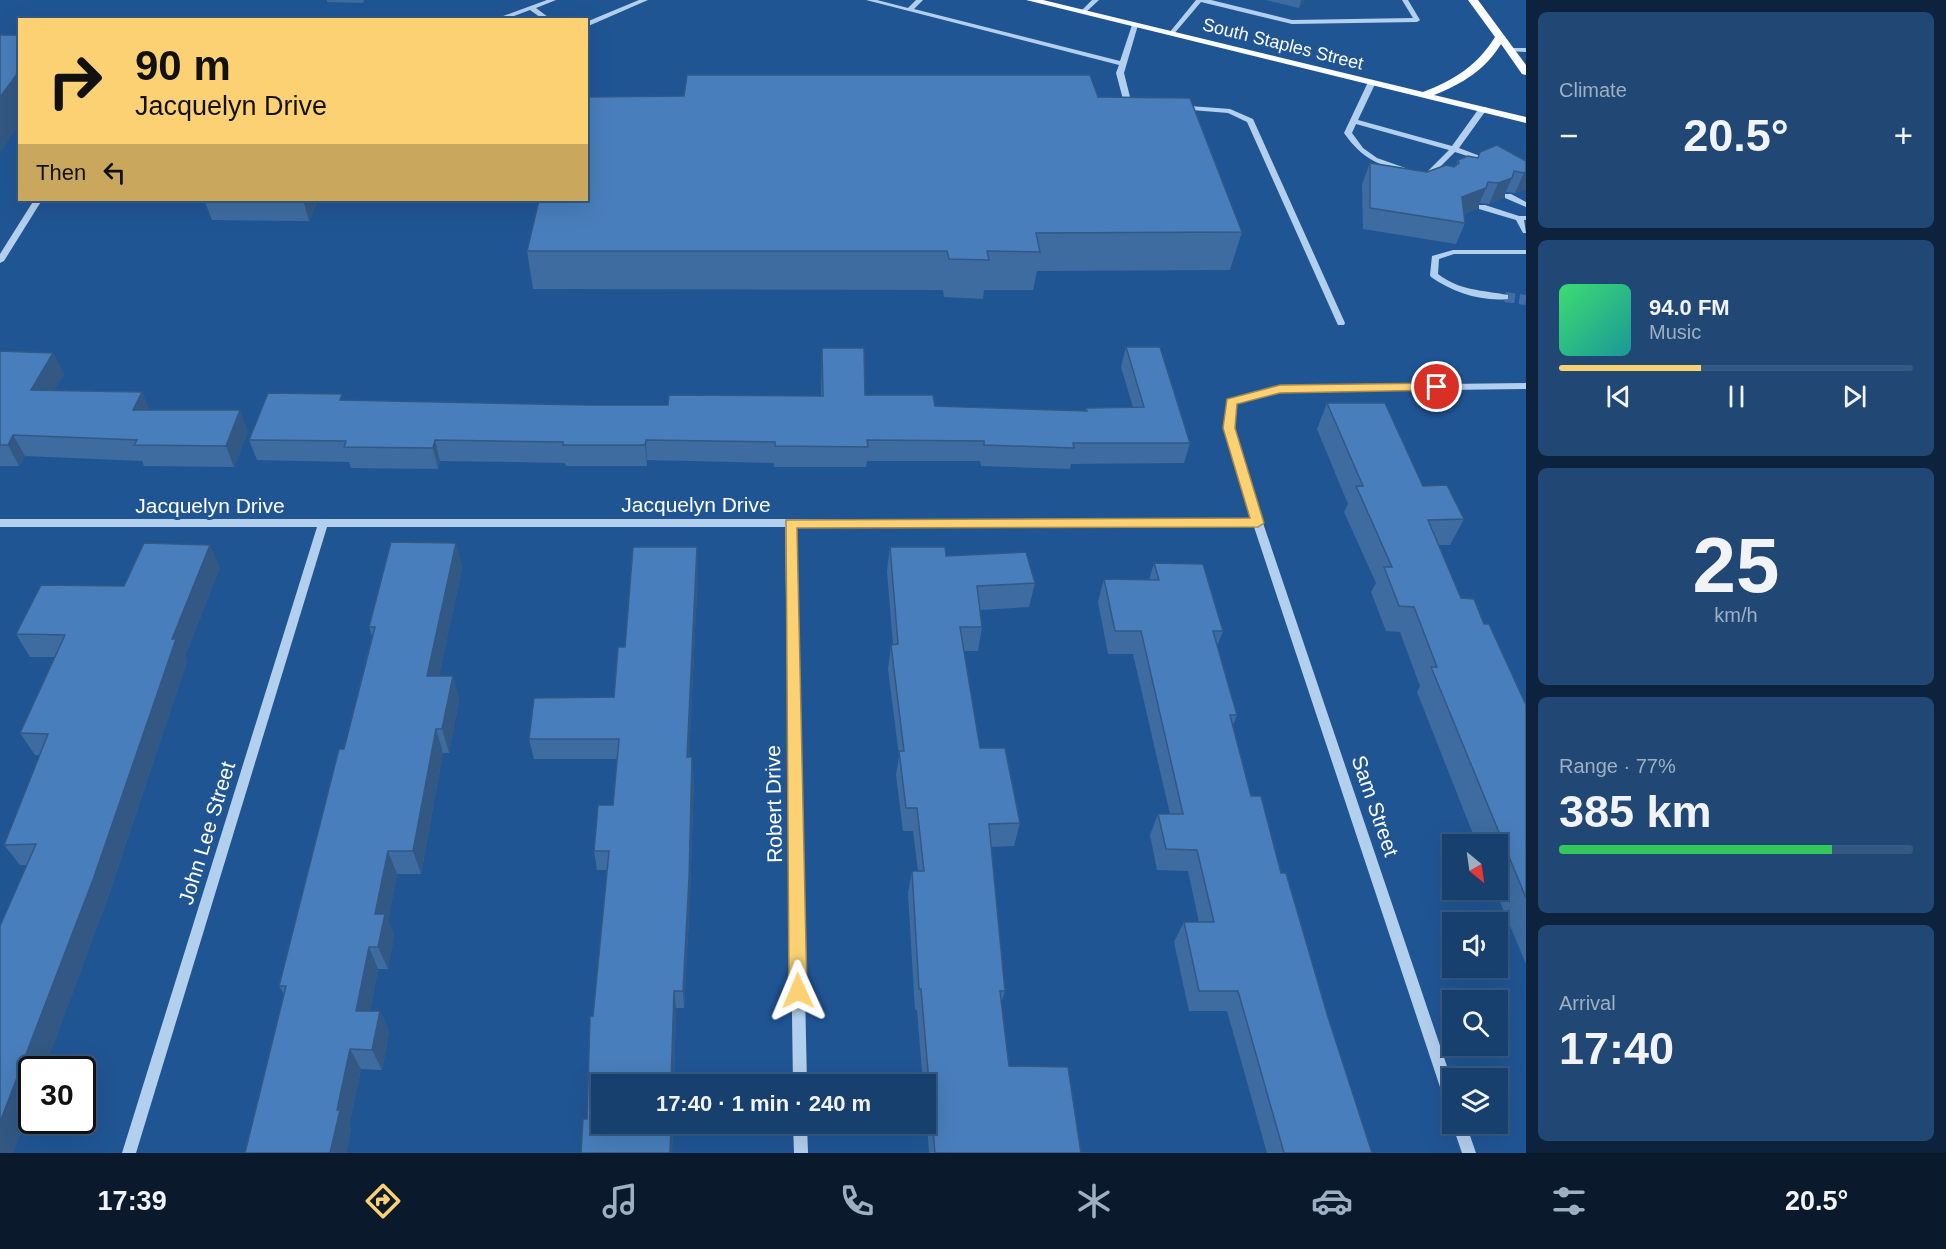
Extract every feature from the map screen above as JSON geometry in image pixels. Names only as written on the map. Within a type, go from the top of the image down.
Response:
[{"type":"main road","name":"South Staples Street","points":[[1031,0],[1526,120]]},
{"type":"main road","points":[[1473,0],[1526,72]]},
{"type":"main road","points":[[1424,95],[1450,85],[1478,68],[1488,58],[1500,37]]},
{"type":"street","points":[[501,18],[553,0]]},
{"type":"street","points":[[588,24],[634,2],[645,0]]},
{"type":"street","points":[[869,0],[1123,64]]},
{"type":"street","points":[[910,10],[920,0]]},
{"type":"street","points":[[1083,12],[1096,0]]},
{"type":"street","points":[[1171,34],[1201,0],[1292,22],[1417,20],[1405,0]]},
{"type":"street","points":[[531,8],[546,18]]},
{"type":"street","points":[[1128,103],[1120,73],[1135,25]]},
{"type":"street","points":[[1509,50],[1526,50]]},
{"type":"street","points":[[1372,82],[1348,133],[1359,150],[1380,163],[1428,176],[1444,183]]},
{"type":"street","points":[[1117,103],[1151,105]]},
{"type":"street","points":[[1173,106],[1230,111],[1250,121],[1341,323]]},
{"type":"street","points":[[1428,176],[1446,164],[1483,109]]},
{"type":"street","points":[[1354,121],[1454,149],[1495,164]]},
{"type":"street","points":[[1508,196],[1526,205]]},
{"type":"street","points":[[0,261],[37,201]]},
{"type":"street","points":[[1482,207],[1522,218],[1526,231]]},
{"type":"street","points":[[1505,297],[1461,292],[1447,286],[1434,275],[1436,258],[1453,252],[1526,252]]},
{"type":"street","points":[[1258,523],[1229,428],[1231,402],[1280,389],[1526,386]]},
{"type":"street","name":"Jacquelyn Drive","points":[[0,523],[1258,523]]},
{"type":"street","name":"Robert Drive","points":[[790,523],[800,1074]]},
{"type":"street","name":"Sam Street","points":[[1258,523],[1442,1072]]},
{"type":"street","name":"John Lee Street","points":[[129,1153],[323,524]]},
{"type":"street","points":[[800,1134],[801,1153]]},
{"type":"street","points":[[1462,1134],[1469,1153]]},
{"type":"building","points":[[0,35],[18,35],[18,73],[0,97]]},
{"type":"building","points":[[687,75],[1090,75],[1098,97],[1190,98],[1242,232],[1036,233],[1040,252],[987,251],[989,260],[949,259],[947,251],[527,251],[539,201],[588,201],[588,97],[684,96]]},
{"type":"building","points":[[1497,145],[1526,161],[1526,172],[1514,171],[1512,178],[1498,183],[1488,182],[1486,188],[1462,197],[1465,223],[1370,208],[1370,163],[1427,172],[1446,165],[1454,167],[1459,163],[1458,160],[1468,156],[1478,158],[1480,152]]},
{"type":"building","points":[[1126,347],[1160,347],[1190,443],[1073,443],[1074,448],[984,445],[984,441],[867,440],[868,447],[775,446],[775,442],[646,440],[645,445],[563,445],[563,442],[435,440],[433,448],[344,447],[346,441],[249,440],[268,393],[342,394],[340,400],[588,405],[668,405],[669,395],[823,396],[822,348],[864,348],[865,395],[933,395],[935,406],[1087,411],[1086,408],[1144,407]]},
{"type":"building","points":[[0,351],[53,353],[31,390],[142,392],[133,410],[240,410],[226,446],[134,445],[137,440],[13,435],[8,445],[0,445]]},
{"type":"building","points":[[1327,403],[1385,403],[1423,486],[1447,485],[1464,519],[1428,520],[1461,598],[1474,599],[1484,624],[1489,624],[1526,705],[1526,898],[1508,854],[1508,834],[1500,834],[1431,667],[1437,667],[1414,607],[1399,606],[1384,567],[1392,567],[1356,486],[1363,486]]},
{"type":"building","points":[[391,542],[456,543],[427,676],[453,676],[442,729],[436,729],[413,851],[388,851],[375,914],[385,914],[378,947],[369,947],[356,1011],[380,1011],[372,1050],[350,1049],[330,1153],[245,1153],[286,986],[279,986],[339,749],[344,749],[375,627],[369,627]]},
{"type":"building","points":[[144,543],[210,545],[172,639],[176,639],[94,877],[25,1056],[18,1056],[18,1075],[0,1122],[0,926],[36,844],[4,845],[48,734],[20,733],[65,635],[16,634],[41,585],[124,586]]},
{"type":"building","points":[[633,547],[697,547],[687,757],[692,757],[689,879],[683,991],[674,991],[671,1074],[591,1074],[591,1134],[671,1134],[670,1153],[581,1153],[583,1119],[587,1119],[590,1016],[593,1016],[609,851],[594,851],[598,805],[613,805],[619,739],[529,739],[534,698],[614,697],[618,647],[625,647]]},
{"type":"building","points":[[890,547],[945,547],[946,556],[1026,552],[1035,583],[977,586],[982,627],[960,627],[980,748],[1005,748],[1020,823],[989,824],[1005,991],[1000,991],[1009,1066],[1068,1067],[1081,1153],[935,1153],[933,1134],[936,1134],[936,1074],[928,1074],[921,989],[919,989],[912,871],[924,871],[917,808],[906,808],[899,751],[904,751],[891,645],[898,644]]},
{"type":"building","points":[[1154,563],[1203,564],[1223,631],[1213,631],[1237,715],[1230,715],[1251,796],[1261,796],[1281,873],[1286,873],[1328,1017],[1372,1153],[1284,1153],[1238,991],[1199,991],[1184,922],[1214,922],[1197,850],[1166,849],[1158,814],[1183,814],[1141,631],[1115,631],[1104,579],[1159,580]]},
{"type":"tunnel","points":[[1505,297],[1526,300]]},
{"type":"route","points":[[798,991],[790,523],[1258,523],[1229,428],[1231,402],[1280,389],[1437,387]]}]
